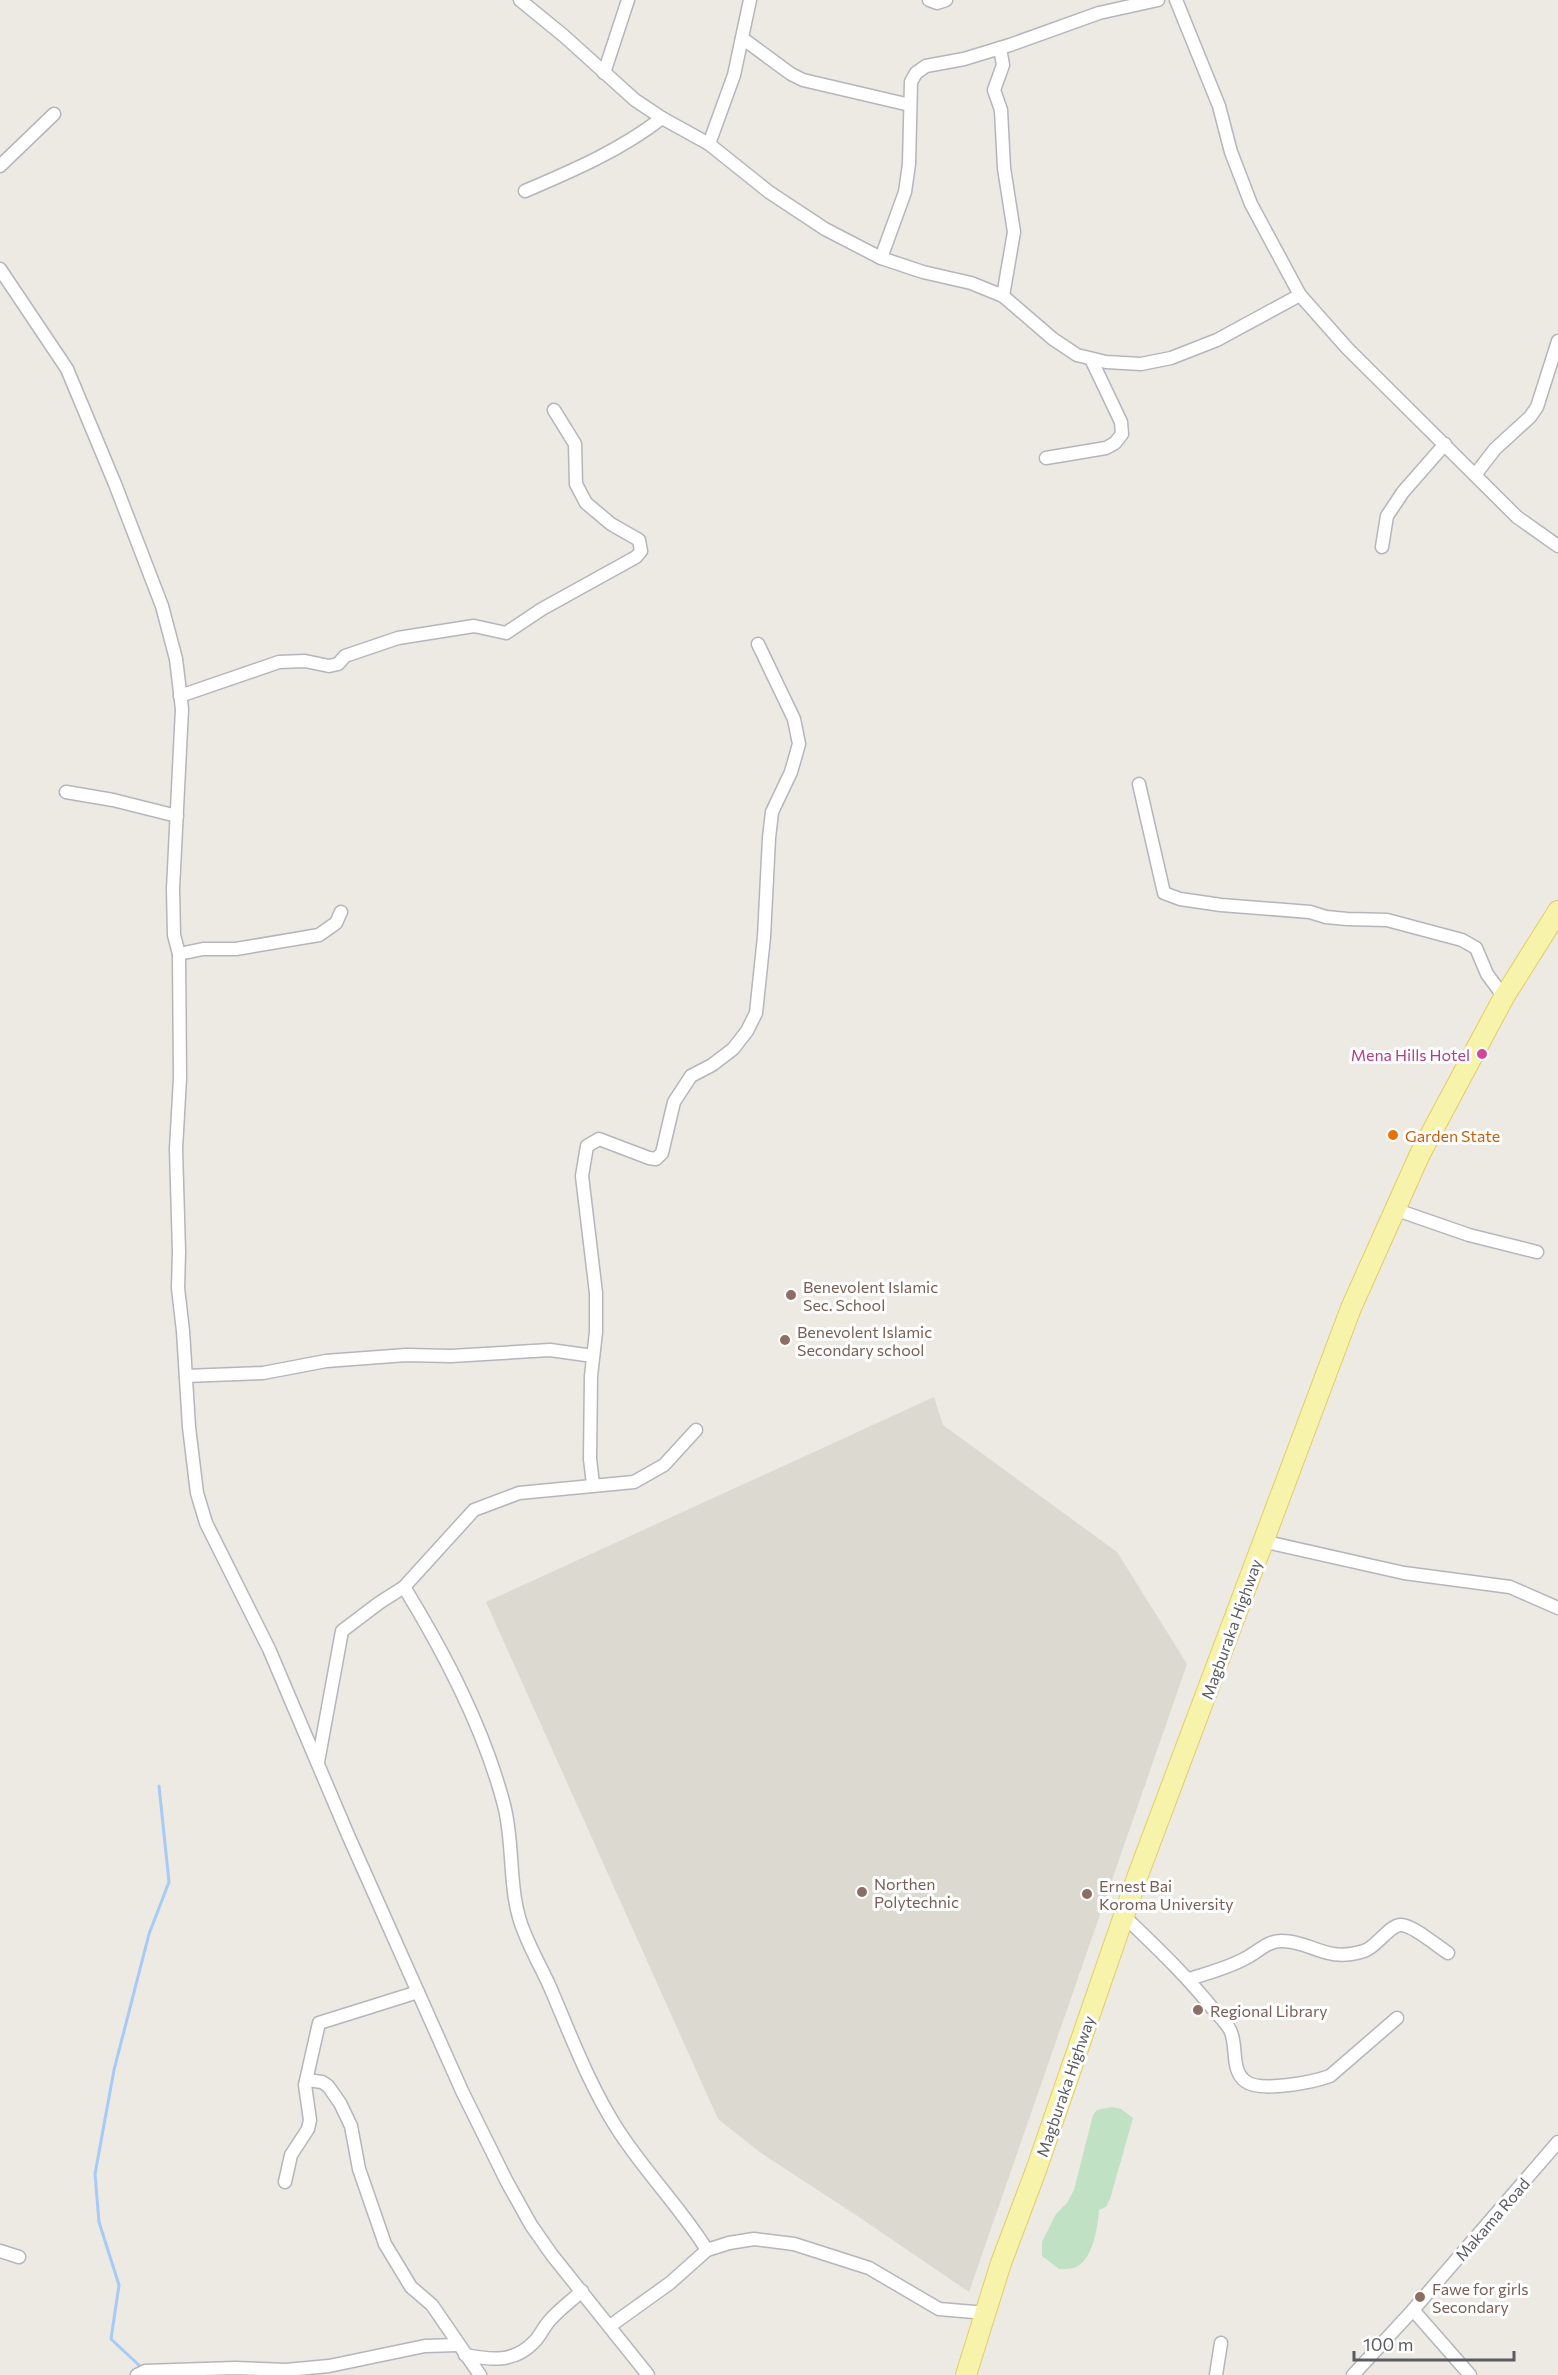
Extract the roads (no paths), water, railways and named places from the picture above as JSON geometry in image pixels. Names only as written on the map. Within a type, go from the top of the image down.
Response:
[{"type":"main road","name":"Magburaka Highway","points":[[966,2375],[1008,2243],[1124,1916],[1217,1669],[1262,1541],[1351,1308],[1420,1154],[1504,997],[1555,920]]},
{"type":"street","points":[[520,0],[635,100],[709,144],[769,192],[825,229],[881,258],[923,272],[971,283],[1003,296],[1053,339],[1077,355],[1106,362],[1141,364],[1171,358],[1217,340],[1300,295]]},
{"type":"street","points":[[604,73],[628,0]]},
{"type":"street","points":[[709,144],[734,75],[750,0]]},
{"type":"street","points":[[928,0],[937,3],[946,0]]},
{"type":"street","points":[[881,258],[905,192],[909,164],[911,82],[916,73],[926,66],[1000,48],[1100,13],[1158,0]]},
{"type":"street","points":[[1176,0],[1219,106],[1231,152],[1251,204],[1300,295],[1347,348],[1517,517],[1558,546]]},
{"type":"street","points":[[742,38],[803,80],[910,105]]},
{"type":"street","points":[[1000,48],[1002,65],[994,90],[1001,110],[1004,168],[1014,232],[1003,296]]},
{"type":"street","points":[[0,166],[54,114]]},
{"type":"street","points":[[525,191],[575,170],[649,128],[662,118]]},
{"type":"street","points":[[0,269],[68,369],[116,484],[162,606],[176,659],[182,709],[173,889],[174,935],[179,954],[180,1078],[176,1149],[178,1288],[189,1427],[197,1493],[206,1523],[269,1648],[418,1992],[507,2182],[536,2232],[648,2375]]},
{"type":"street","points":[[1475,475],[1495,449],[1530,417],[1537,407],[1558,341]]},
{"type":"street","points":[[1046,458],[1106,448],[1115,443],[1122,434],[1121,422],[1091,359]]},
{"type":"street","points":[[180,696],[279,662],[304,661],[329,666],[338,663],[345,656],[398,638],[474,626],[506,633],[542,609],[636,557],[641,552],[639,540],[611,524],[586,503],[576,484],[575,444],[554,410]]},
{"type":"street","points":[[1382,547],[1387,516],[1403,492],[1445,444]]},
{"type":"street","points":[[593,1484],[590,1460],[596,1293],[582,1176],[587,1146],[599,1139],[656,1159],[662,1153],[674,1102],[691,1076],[712,1065],[733,1049],[756,1013],[764,937],[772,812],[791,772],[799,744],[794,719],[758,644]]},
{"type":"street","points":[[1139,784],[1164,893],[1180,899],[1221,905],[1310,912],[1326,917],[1347,919],[1387,920],[1462,940],[1476,948],[1487,974],[1504,997]]},
{"type":"street","points":[[66,792],[113,800],[177,816]]},
{"type":"street","points":[[179,954],[203,949],[236,949],[319,935],[336,923],[341,912]]},
{"type":"street","points":[[1394,1209],[1469,1235],[1537,1252]]},
{"type":"street","points":[[186,1376],[262,1373],[326,1361],[406,1355],[451,1356],[550,1350],[593,1356]]},
{"type":"street","points":[[318,1763],[342,1631],[404,1587],[474,1510],[519,1493],[593,1484],[634,1482],[664,1465],[696,1430]]},
{"type":"street","points":[[1262,1541],[1404,1573],[1510,1587],[1558,1608]]},
{"type":"street","points":[[404,1587],[460,1686],[480,1732],[508,1827],[516,1908],[524,1933],[594,2090],[620,2133],[708,2250]]},
{"type":"street","points":[[1124,1916],[1190,1979],[1231,2031],[1236,2063],[1244,2080],[1252,2085],[1264,2087],[1318,2080],[1330,2076],[1397,2018]]},
{"type":"street","points":[[1190,1979],[1229,1966],[1247,1958],[1260,1947],[1282,1941],[1337,1955],[1364,1951],[1374,1946],[1394,1927],[1402,1925],[1411,1928],[1448,1953]]},
{"type":"street","points":[[285,2182],[291,2155],[308,2129],[310,2120],[310,2109],[305,2095],[320,2023],[418,1992]]},
{"type":"street","points":[[307,2079],[322,2082],[328,2086],[340,2103],[351,2126],[359,2169],[385,2244],[411,2287],[432,2306],[480,2375]]},
{"type":"street","name":"Makama Road","points":[[1353,2375],[1413,2310],[1558,2142]]},
{"type":"street","points":[[610,2326],[670,2283],[708,2250],[729,2243],[754,2239],[794,2244],[869,2268],[939,2308],[986,2313]]},
{"type":"street","points":[[0,2251],[19,2257]]},
{"type":"street","points":[[137,2375],[145,2371],[236,2368],[286,2370],[329,2366],[425,2346],[462,2350],[490,2360],[505,2359],[521,2353],[535,2341],[550,2319],[582,2291]]},
{"type":"street","points":[[1413,2310],[1470,2375]]},
{"type":"street","points":[[1216,2375],[1221,2343]]},
{"type":"waterway","points":[[142,2368],[111,2339],[119,2285],[99,2222],[95,2174],[114,2070],[149,1934],[169,1882],[159,1786]]},
{"type":"place","name":"Mena Hills Hotel","points":[[1482,1054]]},
{"type":"place","name":"Garden State","points":[[1393,1135]]},
{"type":"place","name":"Benevolent Islamic Sec. School","points":[[791,1295]]},
{"type":"place","name":"Benevolent Islamic Secondary school","points":[[785,1340]]},
{"type":"place","name":"Northen Polytechnic","points":[[862,1892]]},
{"type":"place","name":"Ernest Bai Koroma University","points":[[1087,1894]]},
{"type":"place","name":"Regional Library","points":[[1198,2010]]},
{"type":"place","name":"Fawe for girls Secondary","points":[[1420,2297]]}]
